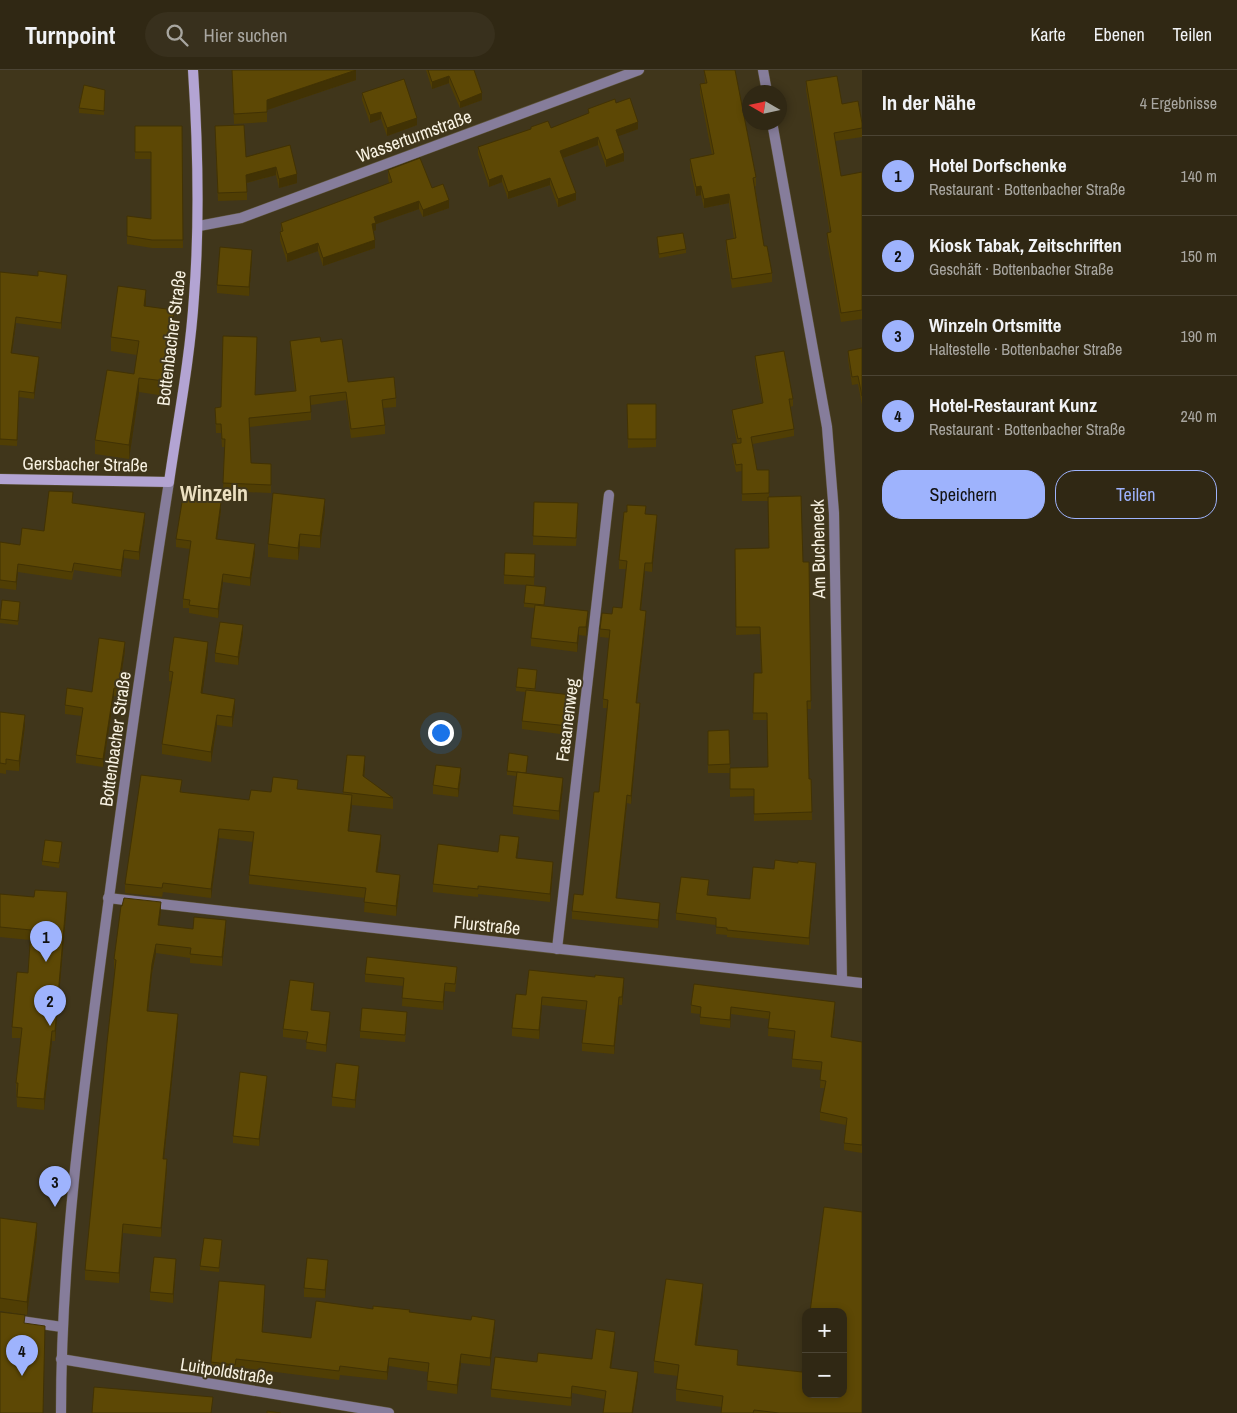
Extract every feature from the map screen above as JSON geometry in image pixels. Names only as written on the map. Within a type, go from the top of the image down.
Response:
[{"type":"street","name":"Bottenbacher Straße","points":[[61,1413],[62,1327],[72,1191],[108,898],[194,299],[199,226],[199,180],[193,70]]},
{"type":"street","name":"Wasserturmstraße","points":[[199,226],[241,218],[640,70]]},
{"type":"street","points":[[763,70],[766,85]]},
{"type":"street","name":"Am Bucheneck","points":[[773,130],[827,427],[831,464],[834,513],[842,980]]},
{"type":"street","name":"Gersbacher Straße","points":[[0,479],[169,482]]},
{"type":"street","name":"Fasanenweg","points":[[557,949],[609,495]]},
{"type":"street","name":"Flurstraße","points":[[108,898],[862,982]]},
{"type":"street","points":[[0,1318],[62,1327]]},
{"type":"street","name":"Luitpoldstraße","points":[[61,1359],[388,1413]]},
{"type":"building","points":[[232,70],[356,70],[267,100],[267,112],[234,114]]},
{"type":"building","points":[[428,70],[474,70],[482,93],[460,102],[449,76],[432,82]]},
{"type":"building","points":[[704,70],[735,70],[742,106],[742,130],[747,130],[756,177],[753,178],[764,246],[767,246],[772,273],[732,279],[726,240],[736,238],[729,194],[704,199],[701,186],[696,187],[690,159],[714,154],[700,84],[707,83]]},
{"type":"building","points":[[837,76],[842,104],[858,101],[862,123],[862,128],[834,133],[841,176],[862,172],[862,310],[841,313],[827,233],[831,232],[806,81]]},
{"type":"building","points":[[404,79],[417,118],[387,128],[381,112],[370,115],[362,93]]},
{"type":"building","points":[[84,85],[105,90],[104,111],[79,108]]},
{"type":"building","points":[[630,98],[638,122],[616,130],[624,153],[606,160],[598,137],[560,151],[576,193],[558,199],[550,178],[508,192],[502,175],[489,180],[478,147],[531,129],[531,127],[548,121],[551,128],[589,113],[588,109],[615,99],[616,103]]},
{"type":"building","points":[[244,125],[246,157],[290,145],[297,174],[279,179],[276,167],[246,175],[247,192],[218,193],[215,126]]},
{"type":"building","points":[[135,126],[182,126],[183,240],[152,240],[127,236],[127,216],[151,219],[151,152],[135,152]]},
{"type":"building","points":[[420,158],[432,188],[443,184],[449,200],[423,210],[419,201],[374,217],[376,223],[372,224],[375,240],[323,258],[318,243],[287,254],[280,232],[283,231],[281,223],[392,182],[388,170]]},
{"type":"building","points":[[683,233],[686,249],[659,254],[657,237]]},
{"type":"building","points":[[220,247],[252,250],[249,287],[217,285]]},
{"type":"building","points":[[38,271],[67,275],[61,323],[16,317],[11,353],[39,357],[34,393],[19,391],[17,440],[0,439],[0,272],[38,276]]},
{"type":"building","points":[[118,286],[146,290],[144,306],[174,310],[165,381],[139,378],[129,445],[95,440],[107,370],[134,374],[139,341],[111,337]]},
{"type":"building","points":[[223,336],[257,337],[255,395],[296,391],[290,341],[320,337],[321,342],[342,339],[348,382],[394,377],[396,398],[382,400],[385,425],[351,429],[346,392],[310,396],[311,412],[249,418],[251,463],[271,464],[271,485],[223,483],[225,439],[222,439],[221,424],[216,424],[215,408],[221,407]]},
{"type":"building","points":[[862,348],[862,396],[858,376],[852,377],[848,351]]},
{"type":"building","points":[[784,351],[793,399],[789,399],[794,429],[751,437],[757,470],[769,470],[769,493],[742,494],[742,464],[736,465],[732,444],[741,443],[741,438],[738,439],[732,410],[763,403],[755,356]]},
{"type":"building","points":[[627,404],[656,404],[656,439],[628,439]]},
{"type":"building","points":[[49,491],[73,492],[72,503],[145,513],[139,552],[124,550],[121,570],[74,563],[72,572],[18,564],[16,582],[0,580],[0,542],[20,545],[22,528],[44,531]]},
{"type":"building","points":[[273,493],[325,499],[320,536],[300,534],[298,548],[268,544]]},
{"type":"building","points":[[183,496],[221,502],[216,539],[255,544],[250,578],[223,574],[218,609],[189,605],[190,600],[183,599],[191,541],[176,539]]},
{"type":"building","points":[[801,496],[803,562],[809,562],[811,701],[807,701],[809,779],[811,779],[812,812],[754,814],[754,789],[730,789],[730,768],[768,767],[767,713],[753,713],[754,673],[762,673],[760,627],[736,627],[735,549],[769,548],[768,497]]},
{"type":"building","points":[[534,502],[578,503],[576,538],[533,536]]},
{"type":"building","points":[[627,505],[646,506],[645,514],[657,515],[652,563],[645,563],[640,610],[646,611],[636,703],[640,703],[631,796],[627,795],[616,898],[660,903],[658,920],[572,911],[574,894],[583,895],[594,792],[599,792],[608,700],[603,699],[610,630],[600,629],[602,613],[612,614],[613,607],[622,608],[627,561],[619,560],[624,512],[627,512]]},
{"type":"building","points":[[505,553],[535,554],[534,577],[504,575]]},
{"type":"building","points":[[526,585],[546,587],[544,605],[524,603]]},
{"type":"building","points":[[2,600],[20,602],[18,621],[0,619]]},
{"type":"building","points":[[535,605],[588,611],[586,627],[579,627],[577,643],[531,638]]},
{"type":"building","points":[[220,622],[243,625],[238,657],[215,653]]},
{"type":"building","points":[[174,637],[208,642],[201,693],[235,699],[232,717],[217,715],[211,752],[162,744],[173,672],[169,671]]},
{"type":"building","points":[[99,638],[125,642],[118,688],[114,688],[103,759],[76,755],[83,708],[65,705],[67,688],[92,692]]},
{"type":"building","points":[[518,668],[537,670],[535,689],[516,687]]},
{"type":"building","points":[[526,690],[572,695],[568,726],[522,721]]},
{"type":"building","points":[[0,712],[25,715],[19,761],[6,759],[6,764],[0,763]]},
{"type":"building","points":[[729,730],[730,764],[708,765],[708,731]]},
{"type":"building","points":[[509,753],[528,756],[526,773],[507,771]]},
{"type":"building","points":[[347,755],[365,756],[363,776],[393,798],[343,792]]},
{"type":"building","points":[[436,765],[461,768],[458,789],[433,785]]},
{"type":"building","points":[[517,772],[563,778],[559,811],[513,806]]},
{"type":"building","points":[[141,775],[182,780],[180,792],[249,800],[251,790],[271,792],[273,777],[298,780],[297,789],[352,795],[348,831],[381,835],[376,872],[400,875],[396,906],[364,902],[366,888],[249,875],[254,832],[219,829],[211,889],[163,883],[162,888],[125,884]]},
{"type":"building","points":[[500,835],[519,837],[516,858],[553,862],[550,894],[478,886],[478,889],[433,884],[438,844],[498,852]]},
{"type":"building","points":[[45,840],[62,842],[59,863],[42,861]]},
{"type":"building","points":[[775,860],[816,863],[809,938],[727,930],[727,928],[716,927],[716,918],[676,913],[681,877],[709,880],[707,895],[750,899],[753,867],[774,869]]},
{"type":"building","points":[[35,890],[67,892],[55,1031],[52,1031],[44,1099],[17,1097],[18,1083],[16,1083],[22,1028],[12,1027],[17,972],[28,973],[31,930],[0,927],[0,894],[34,897]]},
{"type":"building","points":[[124,898],[161,902],[158,925],[193,929],[194,917],[226,920],[222,957],[190,954],[191,948],[156,944],[147,1011],[178,1014],[163,1159],[167,1159],[161,1228],[123,1224],[119,1273],[85,1270],[116,960],[114,959],[121,906]]},
{"type":"building","points":[[367,957],[457,967],[455,984],[445,983],[443,1002],[402,998],[404,978],[365,974]]},
{"type":"building","points":[[529,970],[624,978],[622,997],[619,997],[614,1046],[582,1043],[587,1001],[542,997],[539,1030],[512,1028],[516,994],[526,995]]},
{"type":"building","points":[[290,980],[314,983],[311,1010],[330,1012],[326,1045],[306,1042],[308,1032],[283,1029]]},
{"type":"building","points":[[694,984],[835,1002],[831,1037],[862,1042],[862,1145],[844,1143],[847,1118],[820,1112],[826,1081],[820,1080],[822,1062],[792,1059],[795,1031],[768,1028],[770,1012],[731,1007],[730,1020],[700,1017],[701,1007],[691,1005]]},
{"type":"building","points":[[362,1008],[407,1012],[405,1035],[360,1031]]},
{"type":"building","points":[[336,1063],[359,1066],[355,1100],[332,1097]]},
{"type":"building","points":[[240,1072],[267,1076],[259,1139],[233,1136]]},
{"type":"building","points":[[824,1207],[862,1212],[862,1413],[779,1413],[754,1410],[753,1413],[721,1413],[723,1396],[676,1389],[679,1365],[654,1361],[666,1279],[703,1284],[695,1345],[738,1350],[737,1365],[802,1372],[802,1398],[847,1398],[847,1308],[811,1308]]},
{"type":"building","points":[[0,1218],[37,1223],[27,1302],[0,1298]]},
{"type":"building","points":[[204,1238],[222,1240],[219,1268],[200,1266]]},
{"type":"building","points":[[154,1257],[176,1259],[173,1294],[150,1292]]},
{"type":"building","points":[[307,1258],[328,1260],[325,1290],[304,1288]]},
{"type":"building","points":[[219,1281],[265,1285],[262,1332],[311,1338],[316,1301],[373,1309],[373,1306],[410,1310],[409,1312],[471,1320],[472,1316],[495,1320],[490,1358],[461,1354],[457,1385],[427,1381],[429,1363],[389,1358],[387,1372],[340,1366],[339,1371],[236,1359],[235,1365],[211,1362]]},
{"type":"building","points":[[0,1312],[25,1315],[24,1323],[45,1326],[43,1413],[0,1413]]},
{"type":"building","points":[[596,1329],[615,1332],[610,1368],[638,1372],[632,1413],[603,1413],[606,1391],[572,1386],[571,1398],[491,1389],[495,1357],[537,1362],[538,1353],[592,1359]]},
{"type":"building","points":[[94,1387],[213,1397],[211,1413],[92,1413]]},
{"type":"place","name":"Hotel Dorfschenke","points":[[46,962]]},
{"type":"place","name":"Kiosk Tabak, Zeitschriften","points":[[50,1026]]},
{"type":"place","name":"Winzeln Ortsmitte","points":[[55,1207]]},
{"type":"place","name":"Hotel-Restaurant Kunz","points":[[22,1376]]},
{"type":"district","name":"Winzeln","points":[[214,493]]}]
